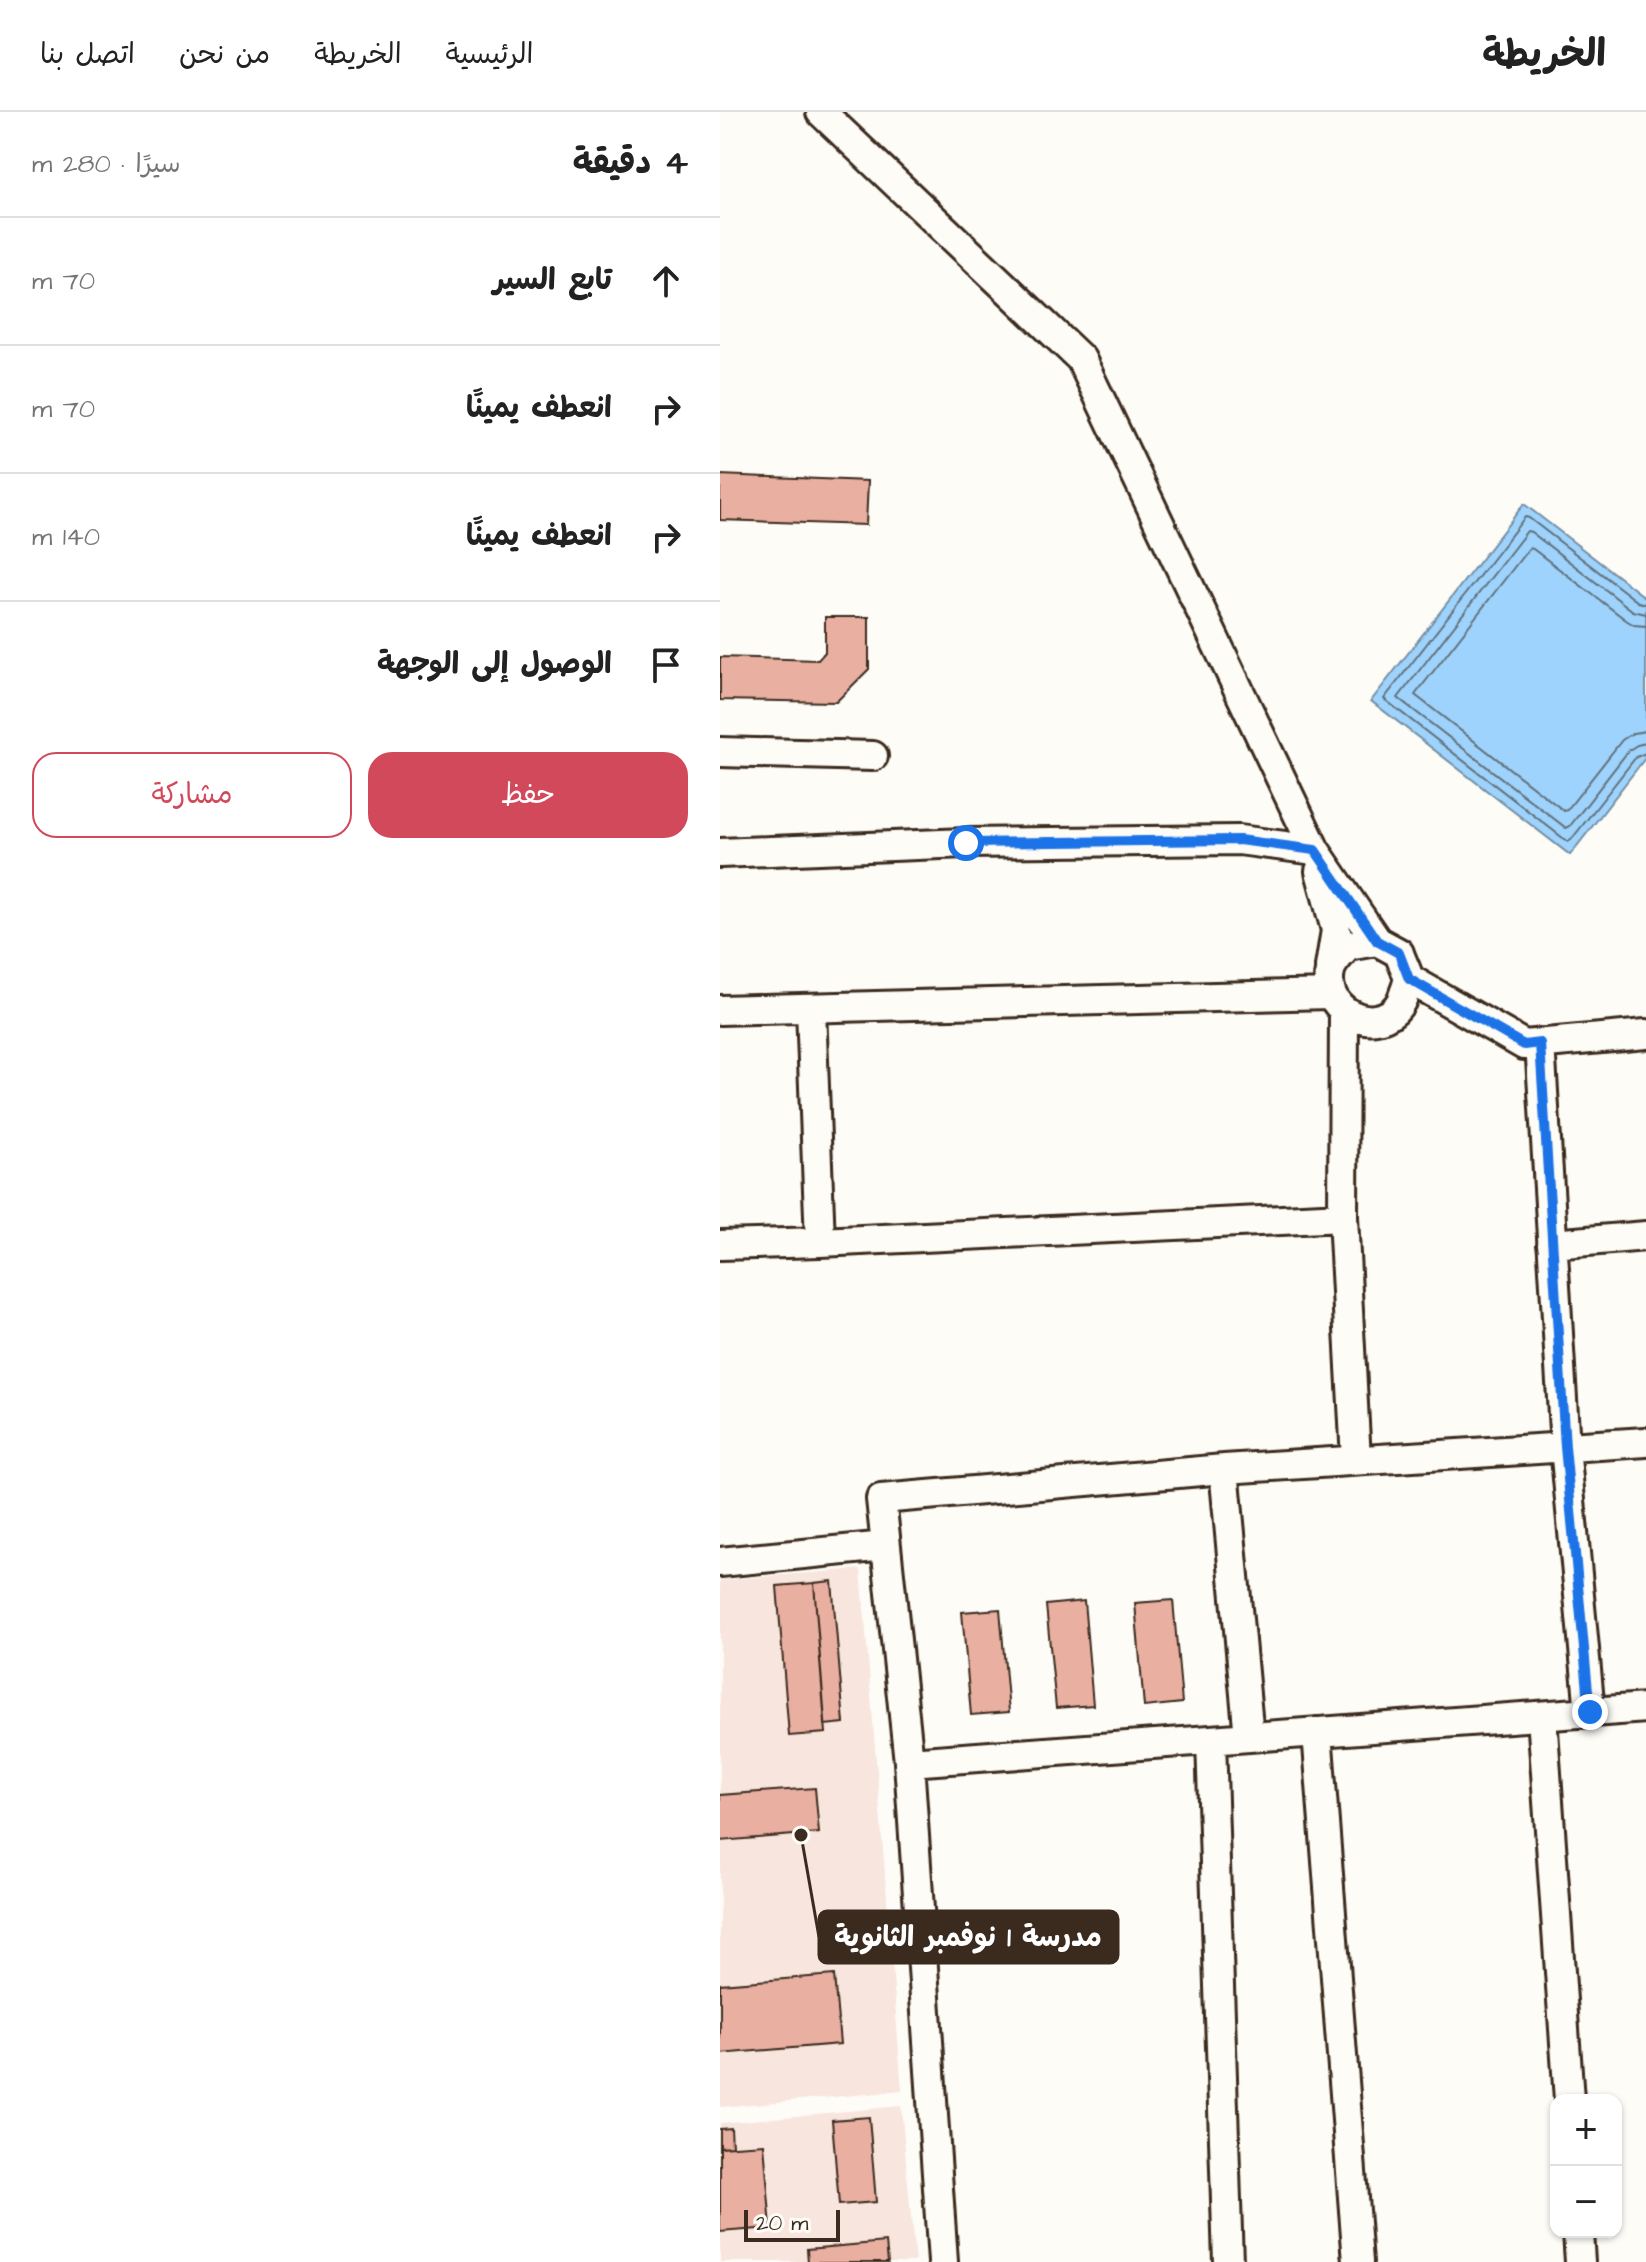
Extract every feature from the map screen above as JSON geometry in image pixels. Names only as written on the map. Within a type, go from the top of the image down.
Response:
[{"type":"street","points":[[720,1010],[1335,992],[1368,1020],[1388,1015],[1401,1004],[1409,979],[1399,953],[1377,941],[1315,850],[1081,359],[821,112]]},
{"type":"street","points":[[720,752],[873,756]]},
{"type":"street","points":[[720,853],[966,843],[1224,840],[1315,850]]},
{"type":"street","points":[[1315,850],[1336,930],[1335,992],[1343,1217],[1356,1460]]},
{"type":"street","points":[[1335,992],[1348,946],[1377,941]]},
{"type":"street","points":[[1409,979],[1524,1045],[1646,1034]]},
{"type":"street","points":[[811,1009],[820,1242]]},
{"type":"street","points":[[1540,1043],[1565,1447],[1590,1712]]},
{"type":"street","points":[[720,1245],[1343,1217]]},
{"type":"street","points":[[1552,1244],[1646,1236]]},
{"type":"street","points":[[943,2262],[909,1762],[881,1499],[1224,1469],[1646,1442]]},
{"type":"street","points":[[1224,1469],[1249,1737]]},
{"type":"street","points":[[720,1562],[886,1546]]},
{"type":"street","points":[[909,1762],[1646,1708]]},
{"type":"street","points":[[1542,1716],[1569,2094]]},
{"type":"street","points":[[1317,1732],[1358,2262]]},
{"type":"street","points":[[1211,1740],[1228,2262]]},
{"type":"street","points":[[1578,2238],[1580,2262]]},
{"type":"shaded area","points":[[861,1569],[902,2091],[720,2107],[720,1580]]},
{"type":"shaded area","points":[[901,2106],[915,2262],[720,2262],[720,2123]]},
{"type":"water","points":[[1524,504],[1646,598],[1646,757],[1570,855],[1371,701]]},
{"type":"building","points":[[720,475],[868,481],[866,525],[720,520]]},
{"type":"building","points":[[825,617],[869,617],[869,669],[836,702],[720,700],[720,657],[818,660],[825,652]]},
{"type":"building","points":[[832,1581],[844,1723],[825,1725],[814,1583]]},
{"type":"building","points":[[814,1583],[826,1733],[789,1736],[777,1586]]},
{"type":"building","points":[[1173,1600],[1182,1703],[1144,1707],[1135,1603]]},
{"type":"building","points":[[1084,1601],[1093,1705],[1056,1708],[1046,1605]]},
{"type":"building","points":[[1000,1609],[1009,1712],[971,1715],[962,1612]]},
{"type":"building","points":[[815,1788],[819,1833],[720,1841],[720,1795]]},
{"type":"building","points":[[834,1975],[840,2044],[720,2054],[720,1984]]},
{"type":"building","points":[[869,2117],[876,2202],[839,2205],[832,2120]]},
{"type":"building","points":[[731,2128],[732,2146],[720,2147],[720,2129]]},
{"type":"building","points":[[764,2144],[771,2228],[720,2232],[720,2147]]},
{"type":"building","points":[[886,2242],[888,2262],[808,2262],[807,2249]]},
{"type":"place","name":"مدرسة 1 نوفمبر الثانوية","points":[[801,1835]]},
{"type":"route","points":[[966,843],[1239,840],[1315,850],[1377,941],[1399,953],[1409,979],[1524,1045],[1540,1043],[1565,1447],[1590,1712]]}]
